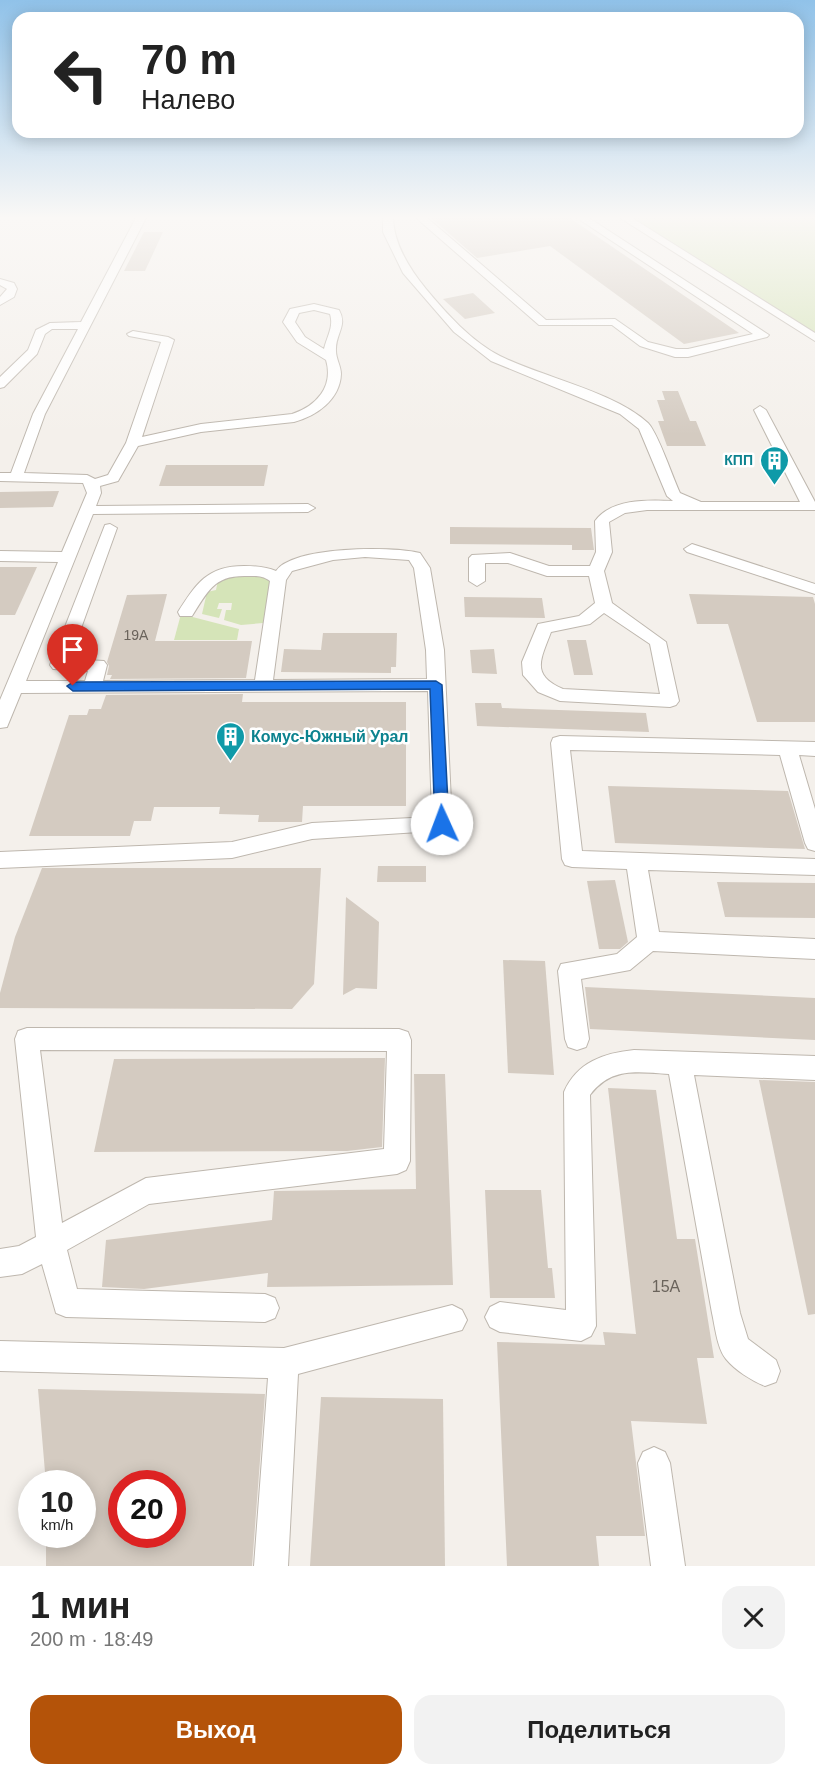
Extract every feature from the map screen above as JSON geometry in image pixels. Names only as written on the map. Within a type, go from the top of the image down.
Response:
[{"type":"street","points":[[0,302],[10,295],[12,289]]},
{"type":"street","points":[[16,477],[39,414],[103,289]]},
{"type":"street","points":[[421,289],[458,330],[495,358],[625,411],[645,427],[659,465],[674,496],[699,506]]},
{"type":"street","points":[[504,289],[543,323],[615,322],[644,344],[675,353],[688,353],[763,335],[692,289]]},
{"type":"street","points":[[738,289],[815,338]]},
{"type":"street","points":[[133,443],[201,428],[305,415],[324,401],[333,386],[335,367],[330,348],[338,330],[339,321],[335,312],[315,306],[294,311],[289,322],[291,329],[299,339],[331,358]]},
{"type":"street","points":[[0,384],[33,351],[40,332],[50,326],[84,325]]},
{"type":"street","points":[[93,484],[113,478],[133,443],[168,340],[133,334]]},
{"type":"street","points":[[604,605],[584,620],[544,628],[531,662],[532,675],[544,688],[560,695],[670,700],[658,642],[604,605],[596,572],[604,552],[602,521],[609,512],[626,507],[812,506],[760,410]]},
{"type":"street","points":[[0,477],[76,477],[87,479],[93,484],[94,493],[66,556],[0,722]]},
{"type":"street","points":[[86,510],[308,508]]},
{"type":"street","points":[[93,686],[98,664],[59,665],[110,528]]},
{"type":"street","points":[[692,549],[815,589]]},
{"type":"street","points":[[0,860],[232,850],[312,831],[442,824],[435,650],[422,568],[415,556],[389,552],[340,553],[286,568],[278,580],[263,686]]},
{"type":"street","points":[[0,556],[66,556]]},
{"type":"street","points":[[477,581],[477,558],[510,558],[548,571],[596,572]]},
{"type":"street","points":[[186,612],[204,584],[220,572],[263,571],[273,574],[278,580]]},
{"type":"street","points":[[14,687],[436,685]]},
{"type":"street","points":[[815,749],[560,743],[572,859],[815,867]]},
{"type":"street","points":[[787,748],[815,843]]},
{"type":"street","points":[[636,861],[649,941]]},
{"type":"street","points":[[577,1039],[569,971],[622,963],[649,941],[815,949]]},
{"type":"street","points":[[0,1263],[22,1260],[51,1244],[146,1191],[397,1161],[399,1040],[27,1039],[51,1244],[66,1303],[265,1308]]},
{"type":"street","points":[[500,1317],[581,1326],[577,1092],[590,1075],[606,1064],[634,1061],[815,1068]]},
{"type":"street","points":[[679,1063],[726,1313],[736,1348],[765,1371]]},
{"type":"street","points":[[0,1356],[284,1363],[452,1320]]},
{"type":"street","points":[[271,1566],[284,1363]]},
{"type":"street","points":[[654,1463],[668,1566]]},
{"type":"green space","points":[[743,289],[815,289],[815,334]]},
{"type":"green space","points":[[224,574],[260,575],[271,580],[263,623],[241,625],[224,620],[226,610],[231,610],[232,603],[219,603],[217,609],[222,609],[219,618],[202,614],[207,592],[216,590],[218,580]]},
{"type":"green space","points":[[181,614],[239,629],[237,640],[174,640]]},
{"type":"building","points":[[609,289],[674,289],[739,333],[684,344]]},
{"type":"building","points":[[473,293],[495,313],[465,319],[443,299]]},
{"type":"building","points":[[662,391],[678,391],[690,421],[696,421],[706,446],[667,446],[658,421],[664,421],[657,400],[665,400]]},
{"type":"building","points":[[166,465],[268,465],[264,486],[159,486]]},
{"type":"building","points":[[59,491],[53,507],[0,508],[0,492]]},
{"type":"building","points":[[450,527],[591,528],[594,550],[572,550],[572,545],[450,544]]},
{"type":"building","points":[[0,567],[37,567],[15,615],[0,615]]},
{"type":"building","points":[[167,594],[155,641],[252,641],[246,678],[110,679],[112,675],[107,675],[109,666],[107,662],[127,595]]},
{"type":"building","points":[[689,594],[813,597],[815,604],[815,722],[757,722],[728,624],[697,624]]},
{"type":"building","points":[[464,597],[542,598],[545,618],[465,617]]},
{"type":"building","points":[[323,633],[397,633],[396,667],[391,667],[391,673],[281,672],[284,649],[321,650]]},
{"type":"building","points":[[567,640],[586,640],[593,675],[574,675]]},
{"type":"building","points":[[494,649],[497,674],[472,673],[470,650]]},
{"type":"building","name":"Комус-Южный Урал","points":[[243,694],[242,702],[406,702],[406,806],[303,806],[302,822],[258,822],[259,815],[219,814],[220,807],[154,807],[151,821],[134,821],[130,836],[29,836],[69,715],[87,715],[89,709],[101,709],[106,695]]},
{"type":"building","points":[[475,703],[501,703],[502,708],[646,713],[649,732],[477,726]]},
{"type":"building","points":[[608,786],[788,791],[805,849],[615,843]]},
{"type":"building","points":[[378,866],[426,866],[426,882],[377,882]]},
{"type":"building","points":[[42,868],[321,868],[314,984],[292,1009],[0,1008],[0,993],[15,937]]},
{"type":"building","points":[[615,880],[628,942],[620,949],[599,949],[587,881]]},
{"type":"building","points":[[717,882],[815,883],[815,918],[725,917]]},
{"type":"building","points":[[346,897],[379,922],[377,989],[356,988],[343,995]]},
{"type":"building","points":[[503,960],[545,961],[554,1075],[508,1073]]},
{"type":"building","points":[[585,987],[815,998],[815,1040],[590,1029]]},
{"type":"building","points":[[385,1058],[382,1147],[347,1151],[94,1152],[114,1059]]},
{"type":"building","points":[[414,1074],[445,1074],[453,1285],[267,1287],[268,1273],[144,1289],[102,1287],[106,1240],[272,1220],[274,1191],[416,1189]]},
{"type":"building","points":[[759,1080],[815,1082],[815,1314],[808,1315]]},
{"type":"building","points":[[608,1088],[656,1090],[677,1239],[695,1239],[714,1358],[697,1358],[707,1424],[631,1421],[645,1536],[596,1536],[599,1566],[507,1566],[497,1342],[605,1345],[603,1332],[636,1334]]},
{"type":"building","points":[[485,1190],[541,1190],[548,1268],[552,1268],[555,1298],[490,1298]]},
{"type":"building","points":[[38,1389],[265,1394],[252,1566],[46,1566],[46,1548],[96,1548],[96,1470],[45,1470]]},
{"type":"building","points":[[321,1397],[443,1399],[445,1566],[310,1566]]},
{"type":"place","name":"КПП","points":[[774,486]]},
{"type":"place","name":"Комус-Южный Урал","points":[[230,762]]},
{"type":"route","points":[[73,686],[436,685],[442,824]]}]
